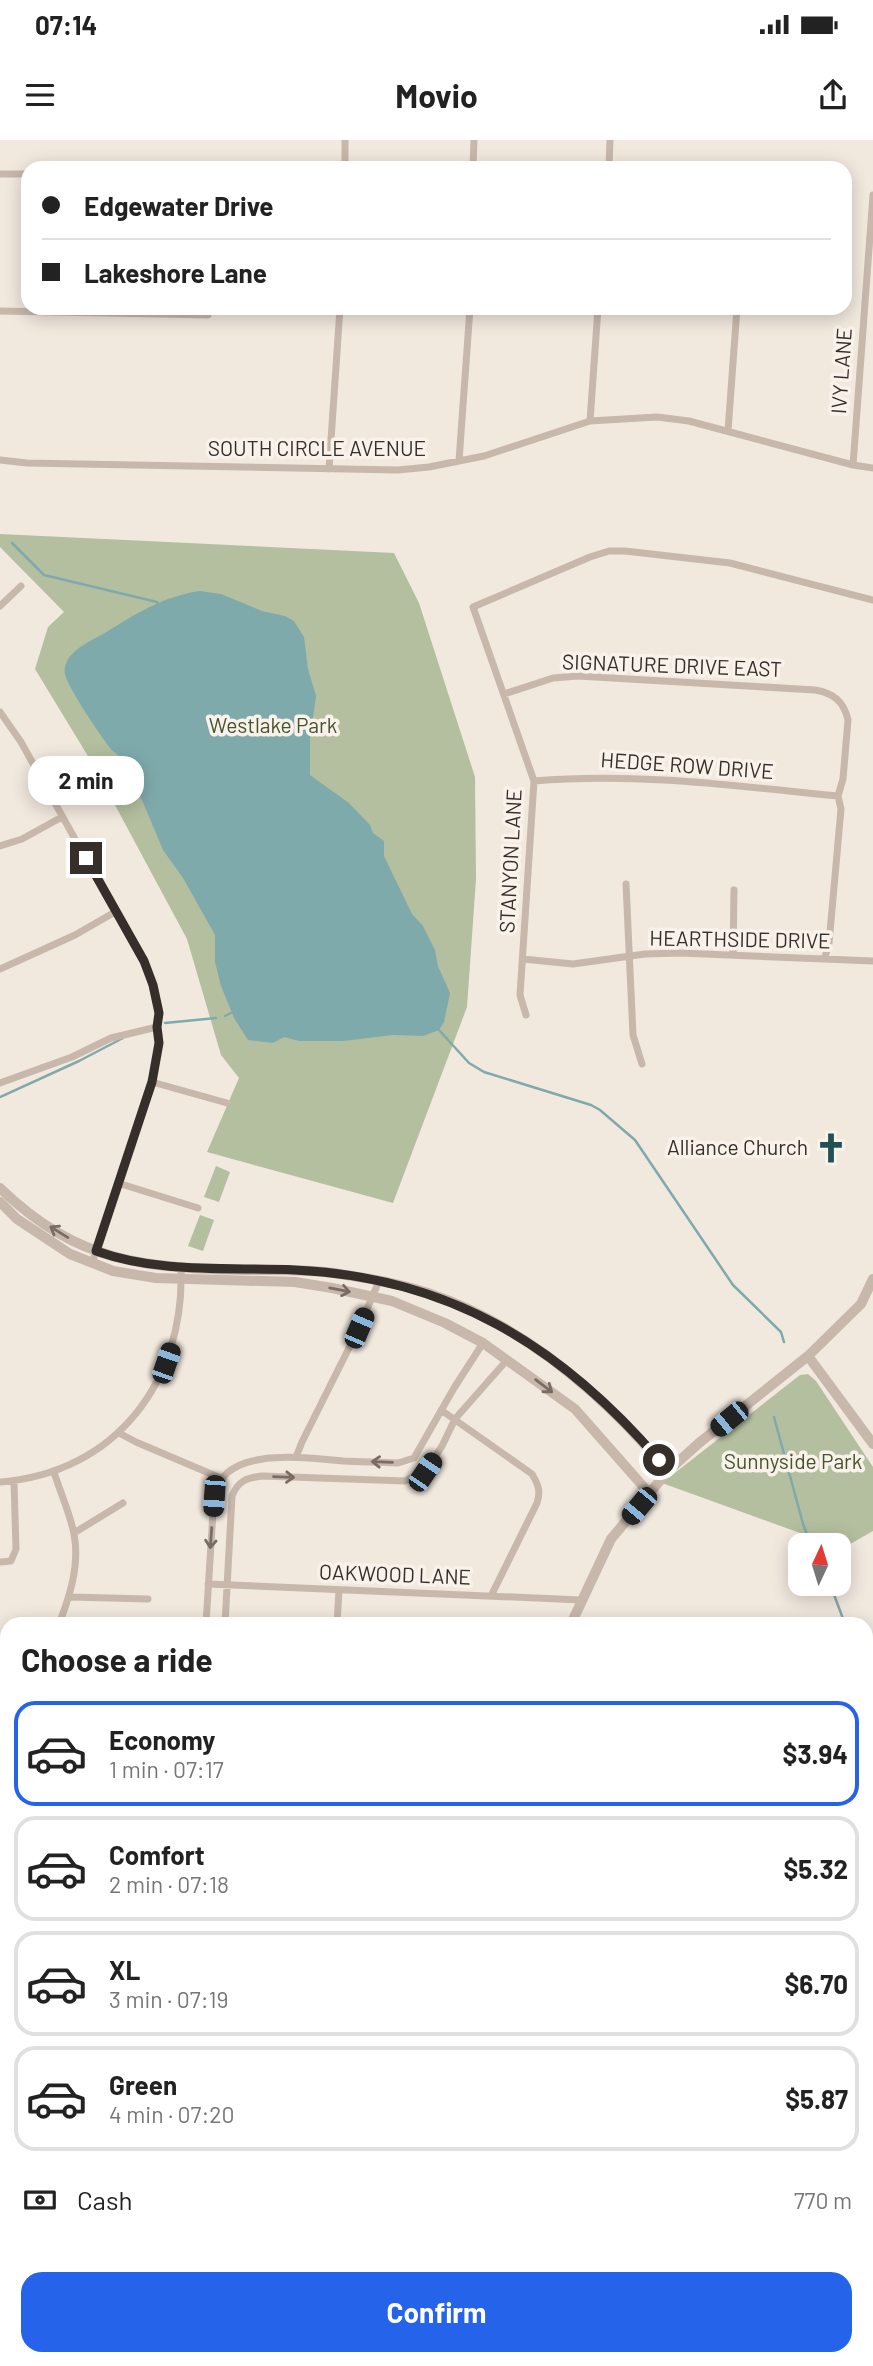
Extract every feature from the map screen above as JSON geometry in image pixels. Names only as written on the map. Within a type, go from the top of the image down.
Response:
[{"type":"street","points":[[345,140],[345,161]]},
{"type":"street","points":[[473,161],[474,140]]},
{"type":"street","points":[[609,161],[610,140]]},
{"type":"street","points":[[0,174],[21,174]]},
{"type":"street","name":"IVY LANE","points":[[853,465],[873,195]]},
{"type":"street","points":[[0,311],[21,311]]},
{"type":"street","points":[[329,469],[340,315]]},
{"type":"street","points":[[459,461],[469,315]]},
{"type":"street","points":[[590,421],[598,315]]},
{"type":"street","points":[[728,431],[736,315]]},
{"type":"street","name":"SOUTH CIRCLE AVENUE","points":[[0,460],[27,463],[398,470],[459,461],[515,447],[590,421],[657,416],[689,421],[873,468]]},
{"type":"street","name":"STANYON LANE","points":[[526,1015],[520,995],[534,781],[473,607],[610,551],[730,563],[873,600]]},
{"type":"street","points":[[0,606],[21,586]]},
{"type":"street","name":"SIGNATURE DRIVE EAST","points":[[504,694],[553,678],[578,676],[824,691],[838,699],[848,720],[843,779],[838,796]]},
{"type":"street","points":[[0,712],[21,742],[149,972],[159,1013],[159,1043],[152,1082],[92,1263]]},
{"type":"street","name":"HEDGE ROW DRIVE","points":[[534,781],[607,776],[743,785],[838,796]]},
{"type":"street","points":[[825,957],[829,943],[841,809],[838,796]]},
{"type":"street","points":[[0,846],[22,839],[62,817]]},
{"type":"street","points":[[626,884],[633,1035],[642,1064]]},
{"type":"street","points":[[733,955],[734,890]]},
{"type":"street","points":[[0,969],[75,935],[115,912]]},
{"type":"street","name":"HEARTHSIDE DRIVE","points":[[523,959],[573,964],[680,953],[873,961]]},
{"type":"street","points":[[0,1083],[72,1057],[111,1038],[157,1027]]},
{"type":"street","points":[[152,1082],[227,1103]]},
{"type":"street","points":[[118,1183],[198,1208]]},
{"type":"street","points":[[0,1188],[25,1211],[74,1242],[119,1259],[181,1268],[332,1273],[398,1284],[437,1297],[479,1315],[539,1349],[588,1388],[668,1471]]},
{"type":"street","points":[[0,1202],[17,1219],[70,1254],[113,1271],[181,1280],[295,1282],[373,1296],[445,1323],[483,1343],[575,1409],[649,1493]]},
{"type":"street","points":[[0,1482],[54,1472],[90,1455],[118,1433],[145,1402],[166,1363],[176,1330],[181,1268]]},
{"type":"street","points":[[574,1617],[611,1539],[668,1471],[808,1356],[861,1304],[873,1279]]},
{"type":"street","points":[[296,1457],[379,1281]]},
{"type":"street","points":[[206,1617],[214,1496],[222,1479],[239,1465],[279,1457],[398,1463],[414,1458],[483,1343]]},
{"type":"street","points":[[808,1356],[873,1444]]},
{"type":"street","points":[[225,1617],[232,1496],[236,1484],[248,1477],[262,1476],[405,1480],[425,1472],[442,1446],[454,1419],[508,1360]]},
{"type":"street","points":[[441,1410],[532,1474],[540,1492],[491,1596]]},
{"type":"street","points":[[118,1433],[222,1479]]},
{"type":"street","points":[[54,1472],[74,1533],[76,1552],[70,1597],[62,1617]]},
{"type":"street","points":[[0,1562],[11,1561],[16,1549],[14,1481]]},
{"type":"street","points":[[74,1533],[123,1503]]},
{"type":"street","name":"OAKWOOD LANE","points":[[208,1584],[582,1600]]},
{"type":"street","points":[[337,1617],[338,1590]]},
{"type":"street","points":[[70,1597],[148,1599]]},
{"type":"green space","name":"Westlake Park","points":[[0,534],[394,553],[419,603],[475,777],[476,879],[467,1007],[393,1203],[207,1152],[239,1078],[221,1055],[187,939],[94,766],[35,669],[48,627],[64,612],[0,547]]},
{"type":"green space","points":[[216,1166],[230,1172],[219,1202],[204,1197]]},
{"type":"green space","points":[[200,1215],[214,1220],[203,1251],[188,1246]]},
{"type":"green space","name":"Sunnyside Park","points":[[808,1374],[816,1381],[873,1467],[873,1531],[851,1544],[851,1533],[800,1533],[662,1483],[800,1375]]},
{"type":"water","points":[[200,591],[221,594],[262,611],[285,616],[294,621],[304,637],[308,669],[316,696],[310,739],[310,775],[349,803],[370,825],[373,833],[384,841],[384,856],[412,914],[423,926],[435,950],[438,966],[450,993],[444,1022],[439,1030],[423,1036],[393,1035],[343,1041],[299,1041],[284,1037],[273,1043],[248,1040],[234,1018],[215,962],[215,935],[183,878],[163,850],[142,800],[134,789],[134,770],[102,737],[72,690],[65,672],[72,654],[87,643],[149,607]]},
{"type":"waterway","points":[[12,543],[44,575],[157,602],[159,605]]},
{"type":"waterway","points":[[225,1016],[233,1012]]},
{"type":"waterway","points":[[165,1023],[216,1018]]},
{"type":"waterway","points":[[439,1030],[469,1063],[484,1072],[591,1105],[635,1140],[733,1285],[781,1332],[784,1342]]},
{"type":"waterway","points":[[0,1097],[123,1038]]},
{"type":"waterway","points":[[774,1417],[806,1533]]},
{"type":"waterway","points":[[834,1596],[842,1617]]},
{"type":"place","name":"Alliance Church","points":[[831,1148]]},
{"type":"route","points":[[86,858],[144,961],[159,1013],[159,1043],[152,1082],[96,1251],[119,1259],[158,1266],[332,1273],[398,1284],[427,1293],[479,1315],[539,1349],[588,1388],[659,1460]]}]
